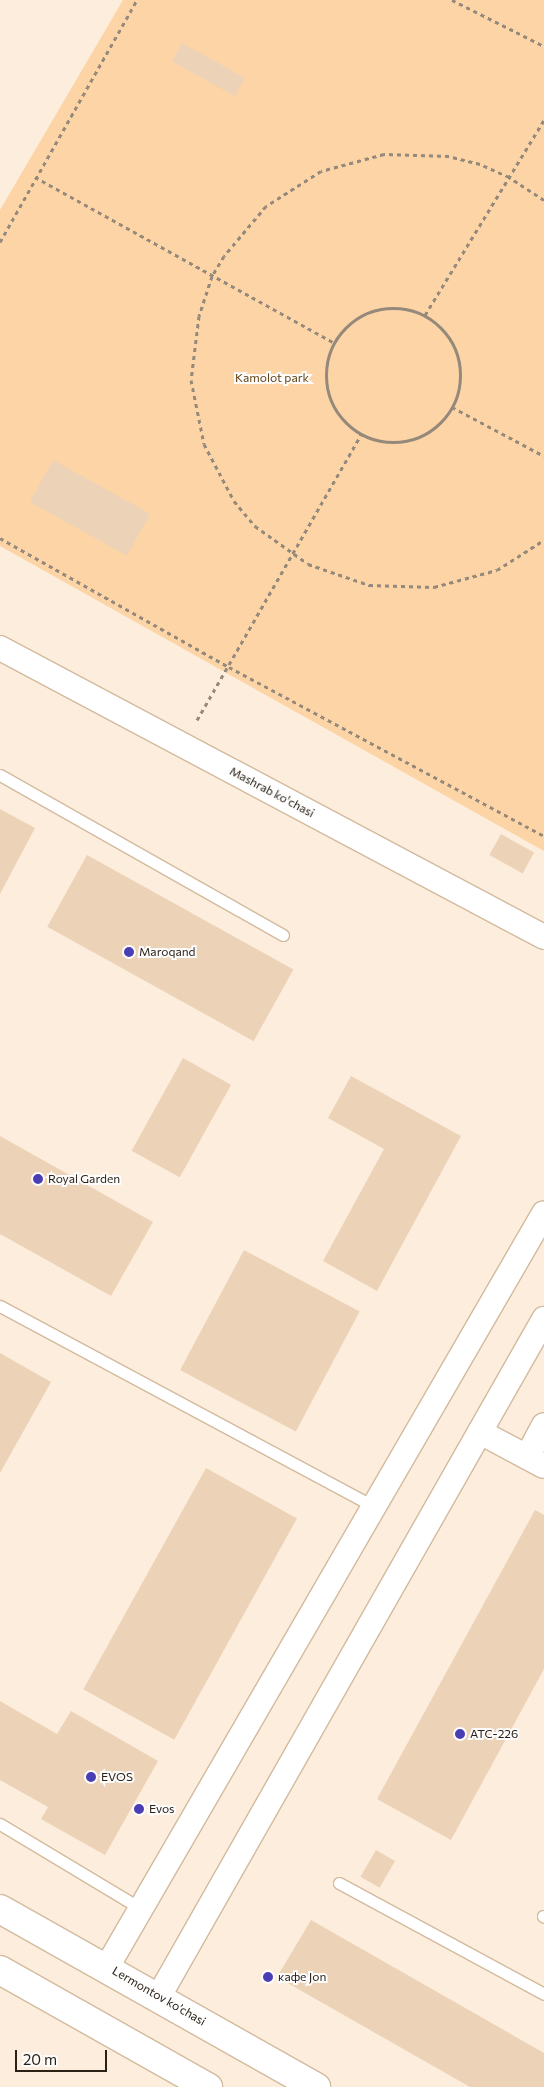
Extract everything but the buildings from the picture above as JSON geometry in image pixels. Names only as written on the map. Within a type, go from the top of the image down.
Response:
[{"type":"main road","name":"Lermontov ko’chasi","points":[[0,1908],[159,1996],[316,2087]]},
{"type":"main road","points":[[0,1970],[208,2087]]},
{"type":"street","name":"Mashrab ko'chasi","points":[[0,648],[544,936]]},
{"type":"street","points":[[107,1967],[544,1213]]},
{"type":"street","points":[[159,1996],[544,1319]]},
{"type":"street","points":[[480,1432],[536,1461],[544,1426]]},
{"type":"lane","points":[[0,775],[283,935]]},
{"type":"lane","points":[[0,1306],[373,1506]]},
{"type":"lane","points":[[0,1824],[140,1908]]},
{"type":"lane","points":[[339,1883],[544,1994]]},
{"type":"path","points":[[0,242],[35,177],[137,0]]},
{"type":"path","points":[[452,0],[544,46]]},
{"type":"path","points":[[424,315],[544,120]]},
{"type":"path","points":[[544,200],[509,177],[480,164],[416,152],[384,154],[352,160],[321,171],[266,206],[244,229],[212,276],[193,348],[191,380],[204,444],[234,501],[255,526],[293,555],[338,577],[369,585],[434,587],[497,570],[544,540]]},
{"type":"path","points":[[35,177],[334,343]]},
{"type":"path","points":[[390,308],[424,315],[450,339],[457,355],[460,373],[452,407],[429,432],[412,440],[378,441],[361,435],[347,425],[329,395],[325,377],[334,343],[357,318],[374,311],[390,308]]},
{"type":"path","points":[[452,407],[544,456]]},
{"type":"path","points":[[183,745],[229,668],[361,435]]},
{"type":"path","points":[[0,538],[229,668],[544,836]]},
{"type":"green space","name":"Kamolot park","points":[[123,0],[544,0],[544,851],[0,546],[0,210]]},
{"type":"place","name":"Maroqand","points":[[129,952]]},
{"type":"place","name":"Royal Garden","points":[[38,1179]]},
{"type":"place","name":"АТС-226","points":[[460,1734]]},
{"type":"place","name":"EVOS","points":[[91,1777]]},
{"type":"place","name":"Evos","points":[[139,1809]]},
{"type":"place","name":"кафе Jon","points":[[268,1977]]}]
